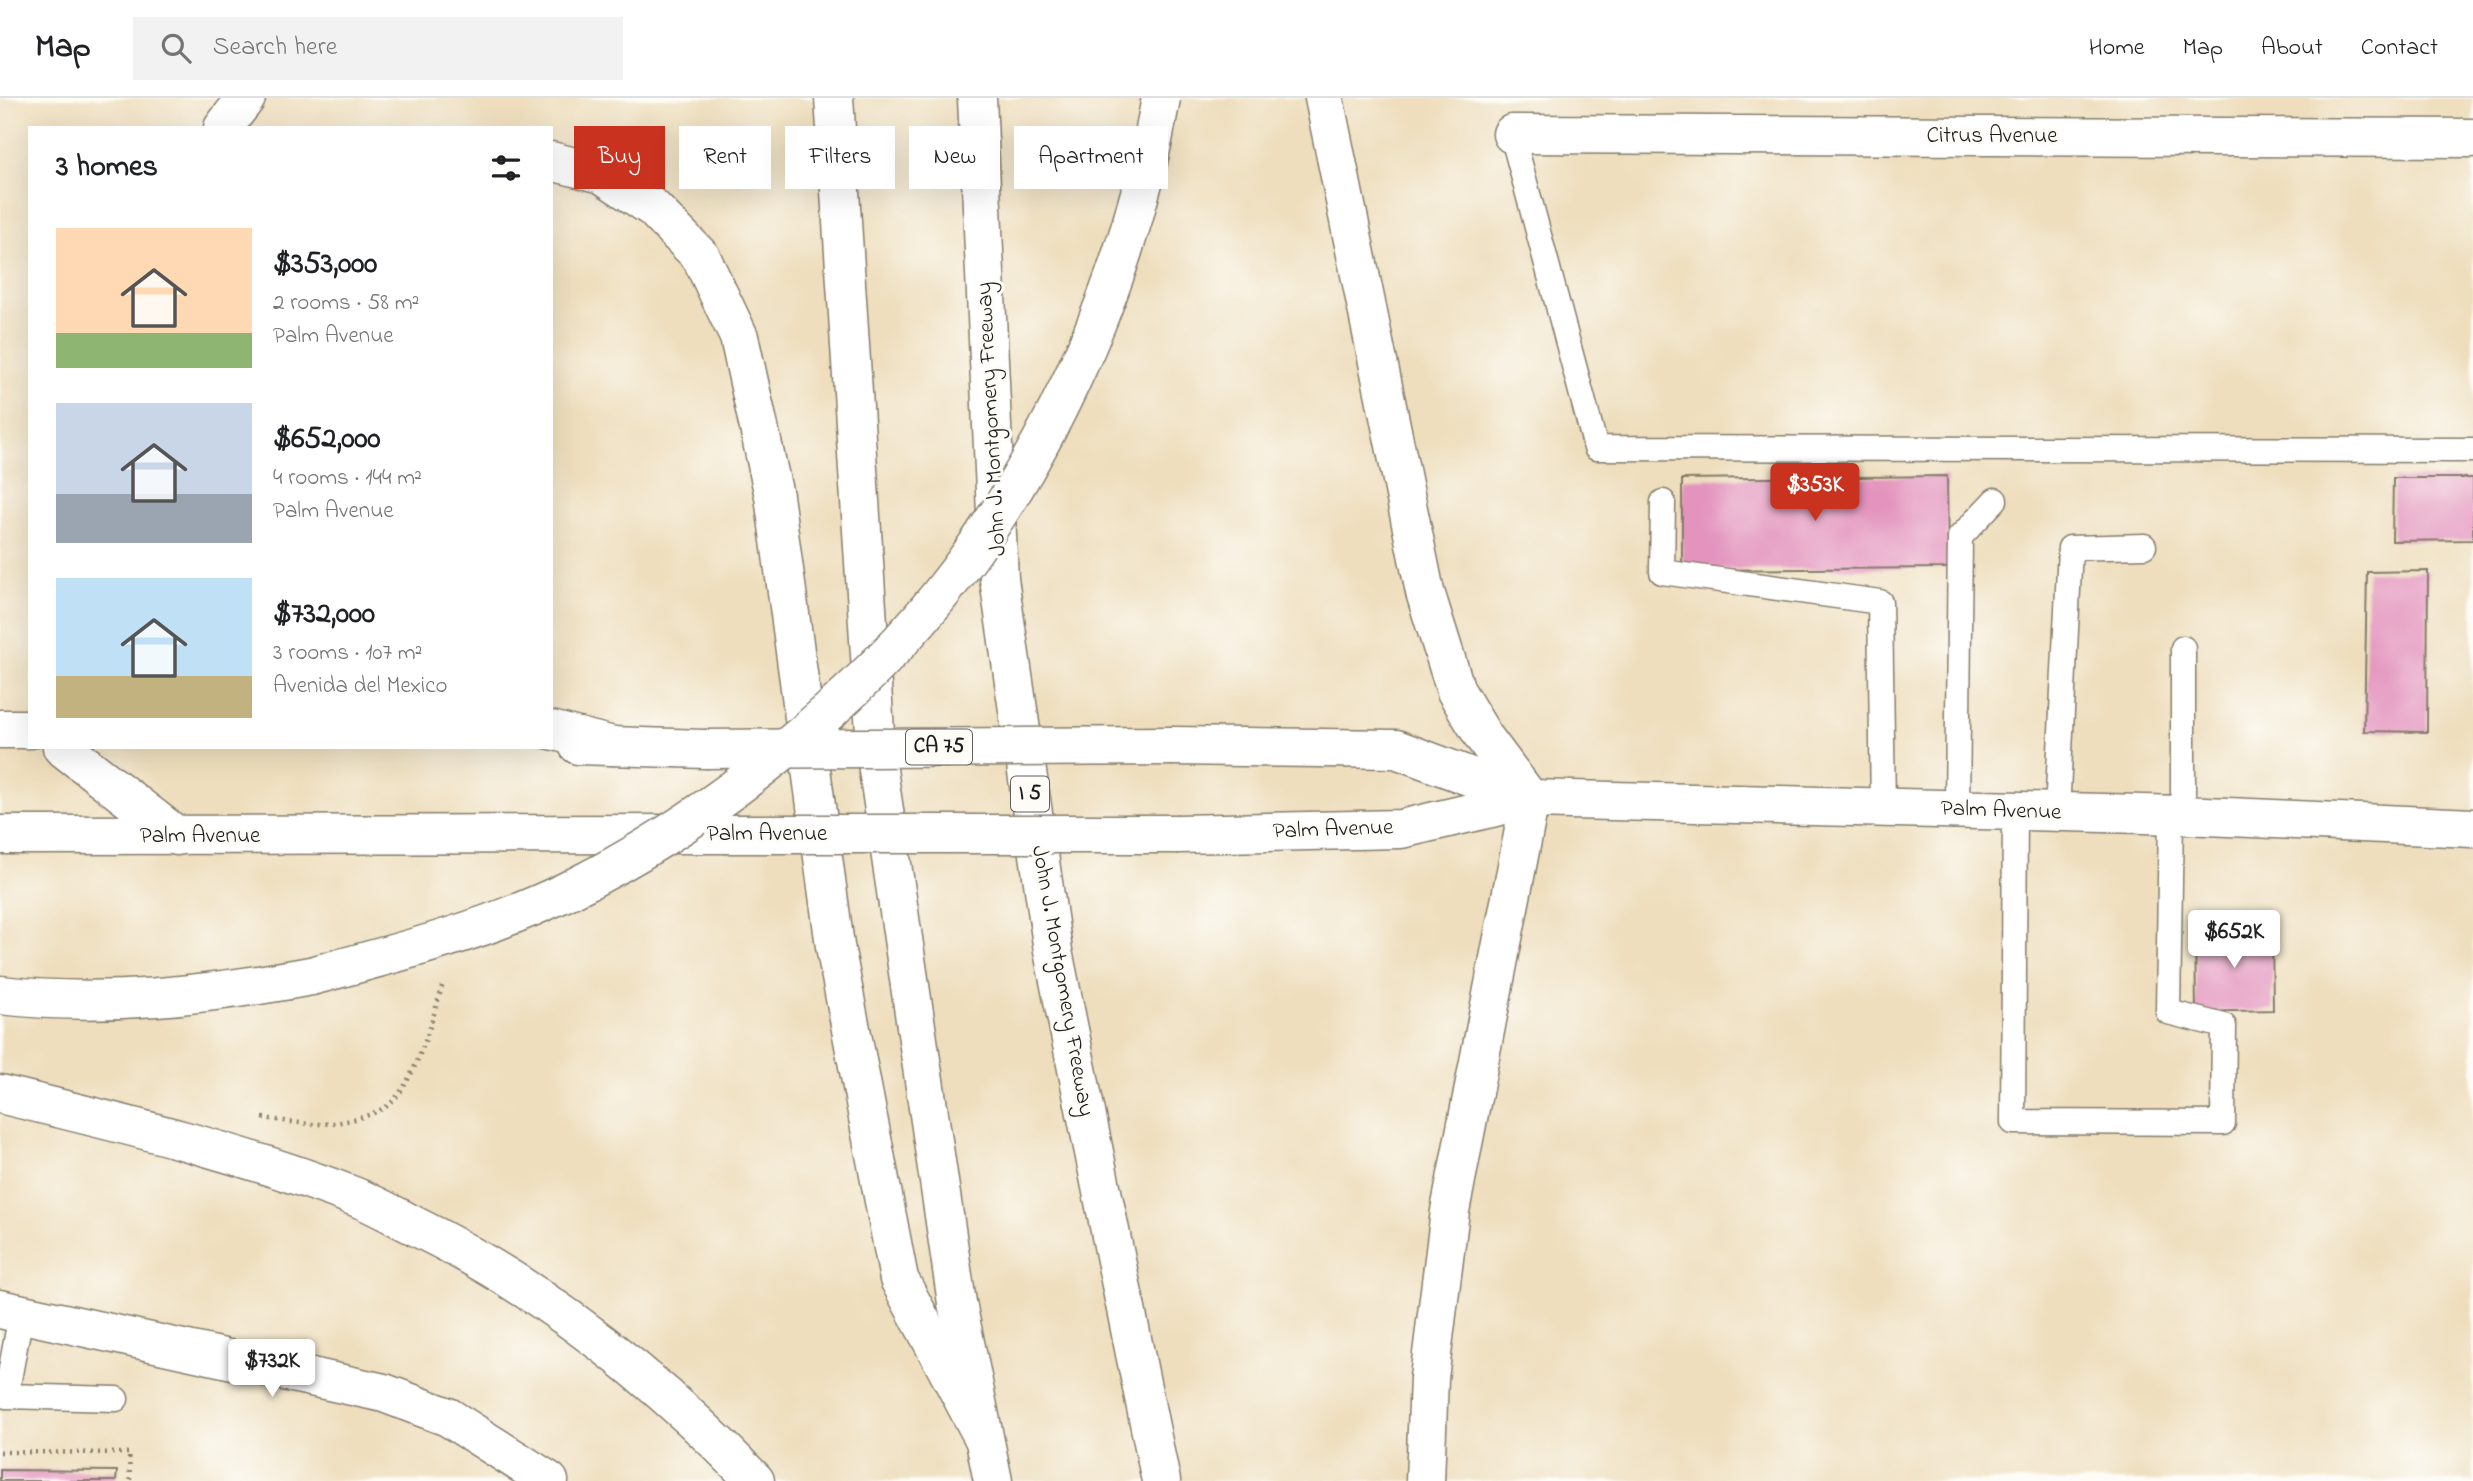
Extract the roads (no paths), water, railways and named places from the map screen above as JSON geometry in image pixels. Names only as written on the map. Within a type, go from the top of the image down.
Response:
[{"type":"main road","points":[[225,126],[246,98]]},
{"type":"main road","points":[[834,98],[877,764],[957,1303],[993,1481]]},
{"type":"main road","name":"John J. Montgomery Freeway","points":[[977,98],[999,579],[1053,951],[1161,1481]]},
{"type":"main road","points":[[0,995],[38,999],[127,1000],[224,992],[312,976],[428,946],[508,917],[567,891],[679,825],[799,738],[859,682],[955,576],[989,529],[1070,382],[1104,304],[1144,183],[1161,98]]},
{"type":"main road","points":[[1324,98],[1425,592],[1456,691],[1483,736],[1530,799],[1450,1211],[1429,1378],[1425,1481]]},
{"type":"main road","name":"Citrus Avenue","points":[[1511,134],[2473,138]]},
{"type":"main road","points":[[553,162],[602,174],[653,208],[701,257],[739,337],[774,496],[835,946],[900,1279],[982,1437]]},
{"type":"main road","points":[[0,729],[28,729]]},
{"type":"main road","points":[[553,731],[613,746]]},
{"type":"main road","name":"Palm Avenue","points":[[553,744],[705,748],[1396,748],[1530,799]]},
{"type":"main road","points":[[65,749],[177,836]]},
{"type":"main road","name":"Palm Avenue","points":[[0,835],[1178,834],[1401,829],[1530,799],[2177,815],[2473,828]]},
{"type":"main road","points":[[0,1094],[240,1157],[358,1198],[469,1252],[585,1329],[694,1418],[755,1481]]},
{"type":"main road","points":[[11,1311],[384,1393],[448,1417],[550,1481]]},
{"type":"lane","points":[[1511,134],[1596,448],[2473,450]]},
{"type":"lane","points":[[1958,810],[1960,537],[1995,500]]},
{"type":"lane","points":[[1662,502],[1662,572],[1880,602],[1884,808]]},
{"type":"lane","points":[[2057,813],[2070,548],[2144,546]]},
{"type":"lane","points":[[2015,811],[2013,1122],[2223,1123],[2224,1026],[2168,1012],[2183,648]]},
{"type":"lane","points":[[11,1311],[6,1396],[116,1399]]}]
